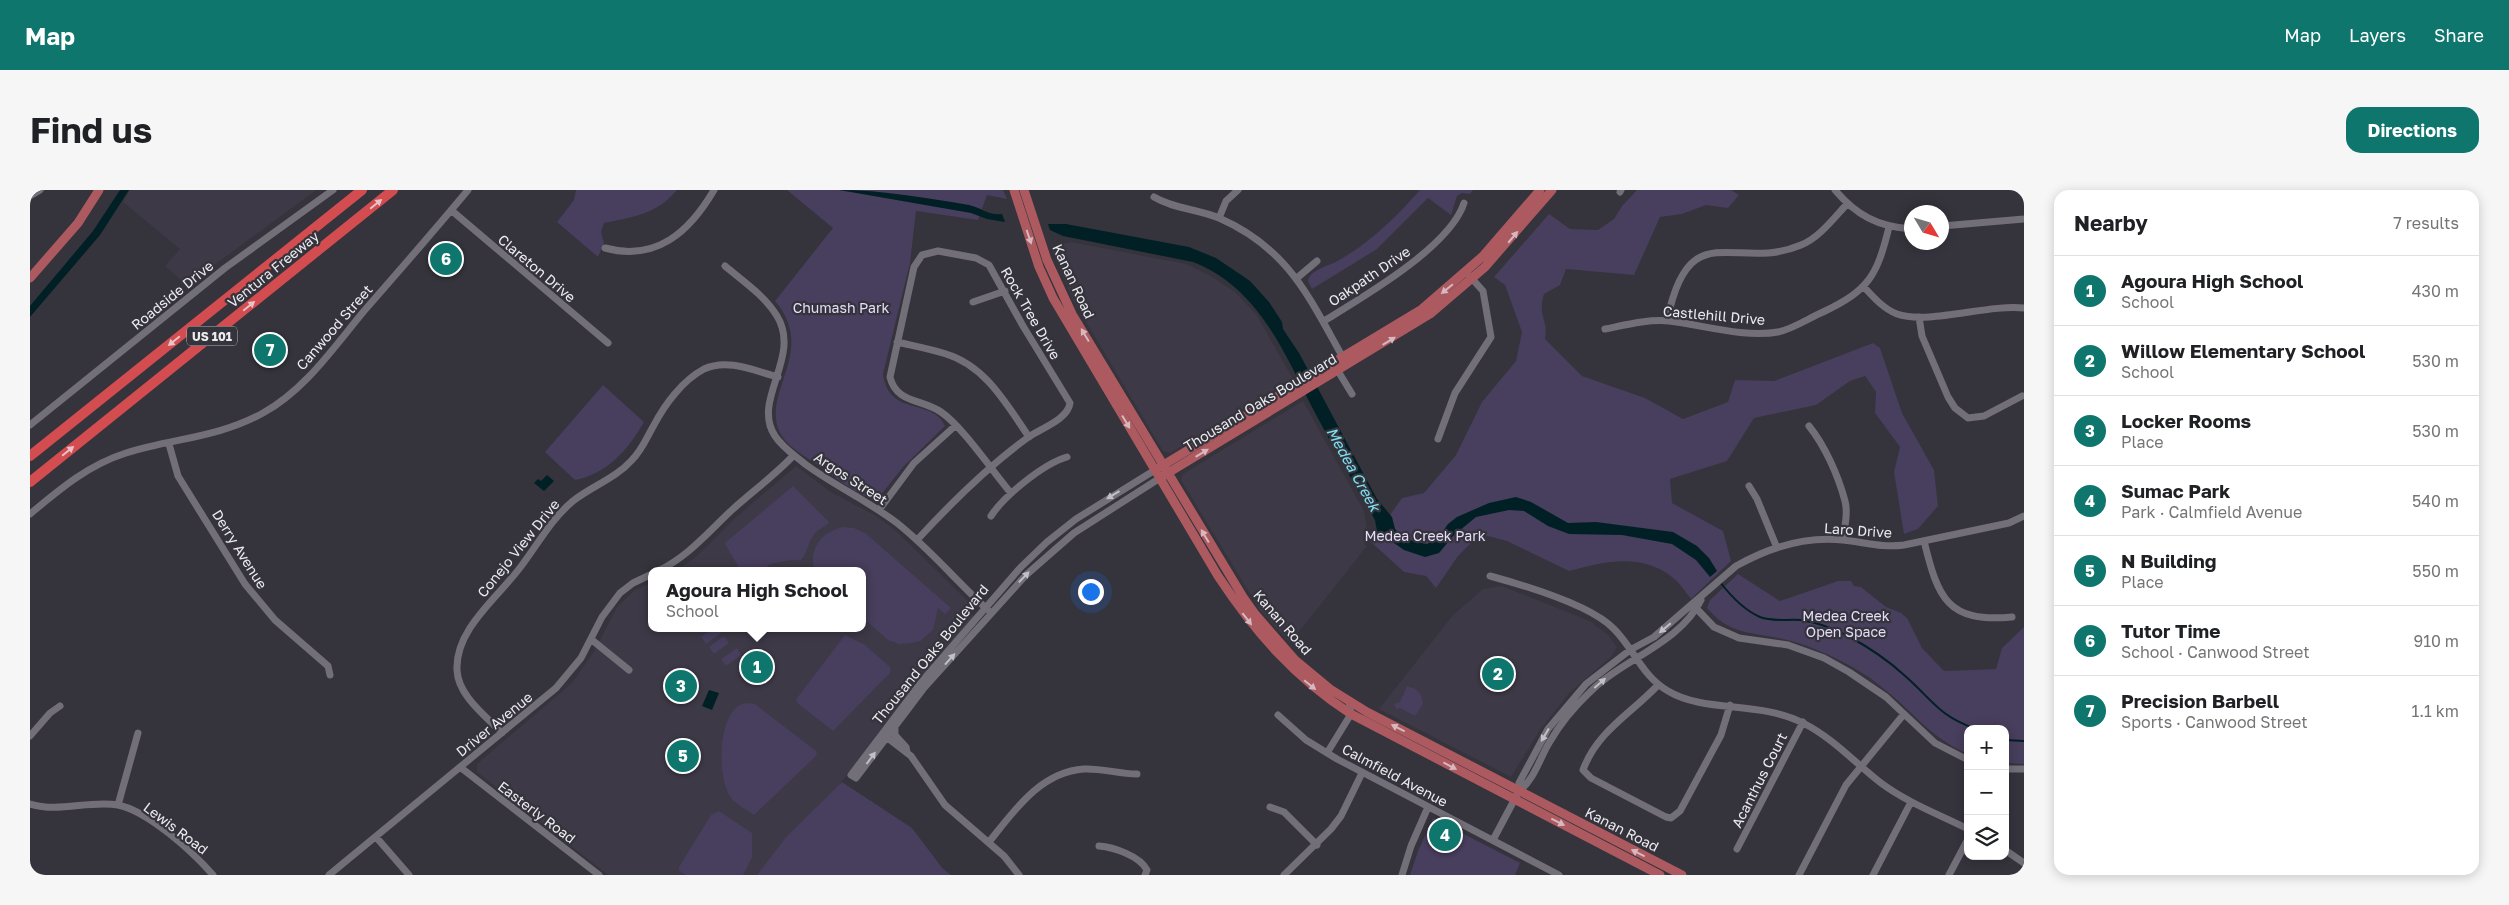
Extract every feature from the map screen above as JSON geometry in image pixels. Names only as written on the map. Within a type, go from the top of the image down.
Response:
[{"type":"highway","name":"Ventura Freeway","points":[[30,456],[362,190]]},
{"type":"highway","name":"Ventura Freeway","points":[[30,482],[393,190]]},
{"type":"main road","points":[[30,278],[78,223],[99,190]]},
{"type":"main road","name":"Kanan Road","points":[[1014,190],[1036,258],[1054,298],[1162,471],[1255,614],[1296,660],[1330,689],[1349,701],[1660,875]]},
{"type":"main road","name":"Kanan Road","points":[[1024,190],[1042,246],[1061,294],[1162,471],[1218,576],[1258,633],[1306,682],[1351,714],[1682,875]]},
{"type":"main road","name":"Thousand Oaks Boulevard","points":[[1470,276],[1540,190]]},
{"type":"main road","name":"Thousand Oaks Boulevard","points":[[1162,471],[1345,362],[1470,276],[1504,247],[1552,190]]},
{"type":"main road","name":"Thousand Oaks Boulevard","points":[[1314,380],[1338,371],[1345,362]]},
{"type":"street","points":[[30,196],[40,190]]},
{"type":"street","name":"Roadside Drive","points":[[30,425],[225,268],[333,190]]},
{"type":"street","name":"Canwood Street","points":[[30,514],[74,478],[94,466],[126,453],[210,435],[242,424],[290,395],[321,362],[468,190]]},
{"type":"street","points":[[605,248],[644,249],[660,245],[678,236],[698,216],[714,190]]},
{"type":"street","points":[[1218,218],[1226,201],[1238,190]]},
{"type":"street","points":[[1835,190],[1847,204],[1868,220],[1889,227],[1904,228]]},
{"type":"street","points":[[1154,197],[1164,203],[1218,218],[1263,245],[1297,278],[1324,321],[1345,362]]},
{"type":"street","name":"Oakpath Drive","points":[[1324,321],[1378,288],[1411,264],[1434,243],[1461,213],[1464,203]]},
{"type":"street","points":[[1667,321],[1677,286],[1684,271],[1697,259],[1714,252],[1780,252],[1803,245],[1823,230],[1847,204]]},
{"type":"street","name":"Clareton Drive","points":[[451,210],[608,344]]},
{"type":"street","points":[[1949,225],[2024,218]]},
{"type":"street","name":"Castlehill Drive","points":[[1605,330],[1633,323],[1667,321],[1756,333],[1779,332],[1842,303],[1864,288],[1876,270],[1889,227]]},
{"type":"street","name":"Rock Tree Drive","points":[[897,342],[914,267],[922,256],[938,251],[983,261],[994,271],[1023,326],[1070,403],[1069,409],[1029,437]]},
{"type":"street","points":[[1297,278],[1316,261]]},
{"type":"street","name":"Argos Street","points":[[725,266],[759,295],[777,316],[783,329],[785,343],[778,377],[768,408],[768,417],[773,434],[794,455],[830,482],[879,510],[917,540],[992,613]]},
{"type":"street","points":[[1438,439],[1455,393],[1491,337],[1483,291],[1470,276]]},
{"type":"street","points":[[1864,288],[1878,302],[1897,314],[1919,317],[1966,311],[2024,308]]},
{"type":"street","points":[[973,302],[1004,291]]},
{"type":"street","points":[[1919,317],[1924,344],[1954,408],[1968,418],[1984,416],[2022,396]]},
{"type":"street","points":[[917,540],[961,493],[990,467],[1029,437],[999,392],[972,367],[948,354],[897,342],[890,377],[892,386],[905,398],[930,405],[942,413],[990,467],[1011,494]]},
{"type":"street","name":"Conejo View Drive","points":[[502,734],[464,692],[456,671],[460,648],[482,612],[518,570],[555,519],[574,501],[620,472],[632,460],[663,409],[693,376],[715,365],[727,365],[778,377]]},
{"type":"street","points":[[1338,371],[1352,394]]},
{"type":"street","points":[[879,510],[908,468],[955,426]]},
{"type":"street","points":[[1809,426],[1820,440],[1845,502],[1846,521],[1842,540]]},
{"type":"street","name":"Derry Avenue","points":[[169,444],[178,476],[240,576],[275,620],[328,666],[330,675]]},
{"type":"street","points":[[666,567],[681,559],[693,549],[723,518],[794,455]]},
{"type":"street","points":[[991,516],[998,505],[1011,494],[1052,464],[1067,458]]},
{"type":"street","name":"Thousand Oaks Boulevard","points":[[1162,471],[1046,556],[924,688],[895,728],[885,735],[851,774],[856,778],[885,735],[923,680],[1007,580],[1047,542],[1096,505],[1162,471]]},
{"type":"street","points":[[1749,486],[1757,499],[1777,548]]},
{"type":"street","name":"Laro Drive","points":[[1493,840],[1517,795],[1526,786],[1557,729],[1600,683],[1667,637],[1705,594],[1728,573],[1752,557],[1800,541],[1842,540],[1888,547],[2009,523],[2024,516]]},
{"type":"street","points":[[1924,541],[1935,584],[1954,608],[1973,617],[1990,619],[2012,617]]},
{"type":"street","name":"Driver Avenue","points":[[329,875],[556,688],[582,658],[602,617],[620,593],[633,583],[648,576]]},
{"type":"street","points":[[1490,576],[1514,583],[1591,613],[1612,627],[1646,674],[1670,692],[1692,701],[1766,710],[1803,722],[1823,734],[1860,766],[1911,802],[1964,827]]},
{"type":"street","points":[[1694,606],[1714,627],[1739,638],[1788,645],[1824,658],[1871,686],[1935,743],[1964,758]]},
{"type":"street","name":"Laro Drive","points":[[1517,795],[1519,783],[1543,738],[1578,692],[1603,670],[1630,650],[1654,637],[1694,606]]},
{"type":"street","points":[[592,640],[628,670]]},
{"type":"street","points":[[1658,684],[1610,728],[1591,754],[1583,770],[1591,778],[1666,817],[1676,816],[1721,735],[1730,705]]},
{"type":"street","name":"Laro Drive","points":[[1557,729],[1559,720],[1578,698],[1578,692]]},
{"type":"street","points":[[1327,753],[1351,714],[1349,701]]},
{"type":"street","points":[[30,736],[50,713],[60,706]]},
{"type":"street","points":[[1799,875],[1842,791],[1860,766],[1904,714]]},
{"type":"street","name":"Calmfield Avenue","points":[[1278,715],[1306,740],[1362,773],[1559,875]]},
{"type":"street","name":"Acanthus Court","points":[[1737,849],[1803,722]]},
{"type":"street","points":[[895,728],[895,735],[906,747],[907,752]]},
{"type":"street","points":[[118,805],[138,733]]},
{"type":"street","points":[[885,735],[907,752],[945,805],[989,842],[1019,875]]},
{"type":"street","name":"Easterly Road","points":[[460,767],[600,875]]},
{"type":"street","points":[[989,842],[1029,795],[1044,782],[1058,775],[1084,769],[1121,774],[1137,774]]},
{"type":"street","points":[[2009,769],[2024,770]]},
{"type":"street","points":[[1284,875],[1317,845],[1341,816],[1362,773]]},
{"type":"street","points":[[1873,875],[1911,802]]},
{"type":"street","name":"Lewis Road","points":[[30,804],[52,807],[118,805],[154,824],[197,858],[213,875]]},
{"type":"street","points":[[1270,807],[1284,812],[1317,845]]},
{"type":"street","points":[[1402,875],[1411,846],[1428,807]]},
{"type":"street","points":[[376,837],[409,875]]},
{"type":"street","points":[[1099,846],[1110,847],[1144,864],[1147,870],[1145,875]]},
{"type":"street","points":[[1949,875],[1964,847]]},
{"type":"street","points":[[2009,853],[2024,862]]},
{"type":"shaded area","points":[[130,190],[316,190],[187,285],[165,266],[180,249],[123,202]]},
{"type":"shaded area","points":[[1071,242],[1186,264],[1209,275],[1235,292],[1256,314],[1293,379],[1170,453],[1163,451],[1073,300],[1050,247]]},
{"type":"shaded area","points":[[1303,401],[1364,511],[1368,538],[1364,544],[1367,546],[1290,643],[1260,610],[1181,480],[1183,474]]},
{"type":"shaded area","points":[[796,466],[831,492],[876,516],[896,531],[972,605],[973,608],[970,612],[975,617],[884,725],[813,820],[780,875],[608,875],[477,772],[477,764],[572,683],[595,650],[617,607],[635,590],[648,584],[648,632],[866,632],[866,567],[682,567],[698,555],[735,518]]},
{"type":"shaded area","points":[[1502,586],[1590,621],[1608,635],[1617,647],[1612,656],[1570,692],[1540,730],[1511,777],[1379,709],[1453,615],[1483,589]]},
{"type":"green space","points":[[576,190],[677,190],[653,209],[635,216],[604,223],[601,232],[604,243],[598,257],[557,222],[574,200]]},
{"type":"green space","name":"Chumash Park","points":[[787,190],[1003,190],[1007,199],[987,195],[978,220],[916,211],[910,263],[883,374],[887,388],[894,397],[902,402],[931,412],[939,417],[945,426],[903,467],[877,500],[856,491],[840,481],[793,448],[780,433],[776,418],[777,403],[790,354],[791,337],[787,319],[775,301],[833,228]]},
{"type":"green space","points":[[1420,190],[1473,190],[1470,194],[1462,193],[1457,196],[1451,215],[1428,198],[1377,249],[1312,289],[1308,281],[1312,274],[1351,253],[1372,237]]},
{"type":"green space","name":"Medea Creek Park","points":[[1637,190],[1731,190],[1739,195],[1728,208],[1706,205],[1682,214],[1660,217],[1634,275],[1566,269],[1560,285],[1544,294],[1542,313],[1546,327],[1545,339],[1582,376],[1645,398],[1683,419],[1728,402],[1735,380],[1774,381],[1873,343],[1880,348],[1902,413],[1934,470],[1938,506],[1918,529],[1904,534],[1894,472],[1900,447],[1875,413],[1876,392],[1865,376],[1850,381],[1816,405],[1754,418],[1727,461],[1670,479],[1672,503],[1723,531],[1731,561],[1691,599],[1676,580],[1649,565],[1622,561],[1569,571],[1507,541],[1480,534],[1458,556],[1436,588],[1426,576],[1404,572],[1371,542],[1402,498],[1424,493],[1456,455],[1482,402],[1516,361],[1522,332],[1505,285],[1494,277],[1549,214],[1570,229],[1598,230],[1614,219],[1622,206]]},
{"type":"green space","points":[[603,385],[644,422],[631,442],[616,459],[597,472],[575,480],[545,452]]},
{"type":"green space","points":[[793,486],[829,522],[813,535],[801,560],[770,564],[767,567],[739,567],[725,544]]},
{"type":"green space","points":[[843,527],[854,528],[865,533],[951,608],[945,614],[938,608],[933,630],[920,641],[911,643],[899,644],[888,640],[866,621],[866,567],[814,567],[813,555],[818,542],[829,532]]},
{"type":"green space","name":"Medea Creek Open Space","points":[[1738,574],[1780,601],[1838,581],[1851,581],[1854,586],[1861,587],[1886,607],[1901,613],[1907,618],[1922,648],[1944,671],[1996,669],[2002,648],[2024,627],[2024,764],[2009,763],[2009,725],[1964,725],[1964,752],[1932,732],[1865,674],[1829,655],[1798,643],[1748,633],[1731,627],[1715,617],[1707,608],[1710,600]]},
{"type":"green space","points":[[708,632],[721,633],[706,644],[701,637]]},
{"type":"green space","points":[[845,635],[865,645],[891,668],[890,673],[833,731],[796,702],[797,698]]},
{"type":"green space","points":[[724,636],[729,643],[714,654],[709,647]]},
{"type":"green space","points":[[737,648],[741,655],[726,666],[721,659]]},
{"type":"green space","points":[[1407,686],[1417,690],[1422,697],[1423,704],[1415,716],[1400,708],[1396,709],[1394,704],[1400,702]]},
{"type":"green space","points":[[746,703],[755,704],[816,751],[817,755],[754,815],[732,799],[727,791],[722,767],[723,739],[726,726],[730,716],[737,707]]},
{"type":"green space","points":[[842,782],[912,828],[943,869],[951,875],[757,875],[787,836]]},
{"type":"green space","points":[[719,811],[752,833],[752,857],[743,875],[686,875],[679,871],[679,867],[711,815]]},
{"type":"green space","points":[[1433,818],[1520,863],[1515,875],[1410,875],[1418,851]]},
{"type":"water","points":[[120,190],[129,190],[100,235],[30,317],[30,306],[93,231]]},
{"type":"water","points":[[839,190],[888,193],[969,205],[989,213],[1002,214],[1005,222],[987,219],[971,213]]},
{"type":"water","points":[[1048,224],[1066,224],[1189,247],[1216,258],[1250,281],[1269,302],[1282,322],[1283,329],[1299,353],[1377,499],[1392,517],[1395,529],[1403,537],[1427,544],[1439,537],[1448,524],[1457,517],[1489,503],[1516,497],[1531,502],[1568,523],[1596,522],[1673,532],[1697,546],[1709,558],[1717,571],[1710,577],[1696,560],[1672,544],[1622,535],[1569,534],[1548,526],[1524,511],[1509,510],[1476,517],[1453,536],[1439,553],[1425,557],[1404,550],[1377,531],[1375,520],[1328,437],[1279,344],[1252,304],[1235,288],[1216,273],[1193,262],[1063,236],[1050,230]]},
{"type":"water","points":[[547,475],[554,481],[544,491],[534,483],[538,479],[541,481]]},
{"type":"water","points":[[709,690],[719,693],[712,710],[702,706]]},
{"type":"waterway","name":"Medea Creek","points":[[1720,582],[1738,602],[1760,617],[1813,622],[1855,640],[1891,664],[1936,706],[1966,725]]},
{"type":"waterway","name":"Medea Creek","points":[[2009,740],[2024,741]]},
{"type":"place","name":"Tutor Time","points":[[446,259]]},
{"type":"place","name":"Precision Barbell","points":[[270,350]]},
{"type":"place","name":"Agoura High School","points":[[757,667]]},
{"type":"place","name":"Willow Elementary School","points":[[1498,674]]},
{"type":"place","name":"Locker Rooms","points":[[681,686]]},
{"type":"place","name":"N Building","points":[[683,756]]},
{"type":"place","name":"Sumac Park","points":[[1445,835]]}]
